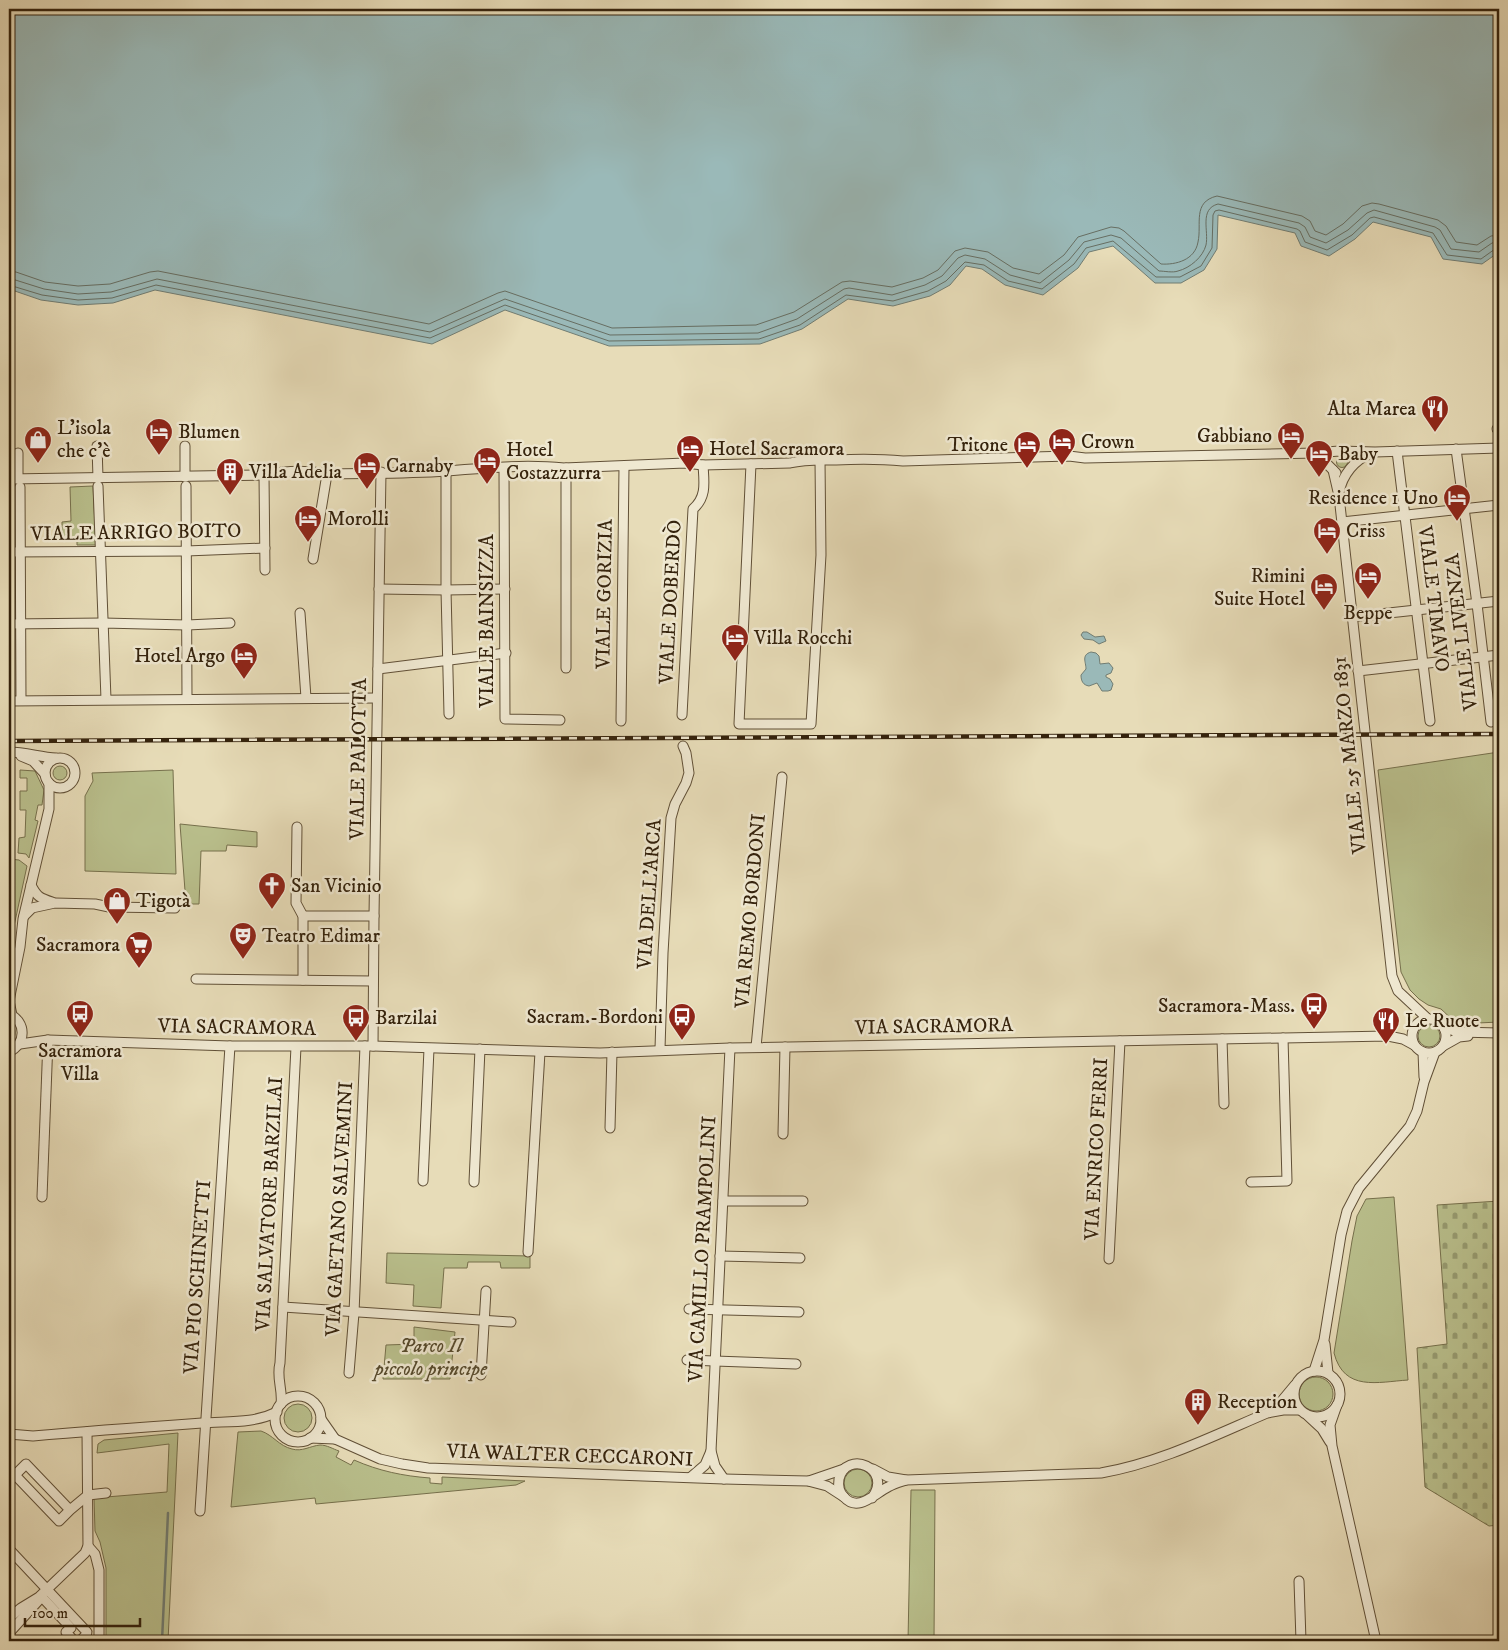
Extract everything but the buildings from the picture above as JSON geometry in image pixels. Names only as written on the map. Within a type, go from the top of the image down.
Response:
[{"type":"street","points":[[97,446],[106,699]]},
{"type":"street","points":[[185,446],[187,698]]},
{"type":"street","points":[[16,482],[186,481],[275,473],[317,472],[327,474],[446,471],[466,468],[566,468],[685,463],[703,465],[751,464],[790,463],[798,460],[883,459],[903,461],[1070,456],[1085,458],[1499,448]]},
{"type":"street","name":"VIALE LIVENZA","points":[[1456,449],[1477,604],[1490,722]]},
{"type":"street","points":[[1300,452],[1318,457],[1337,473],[1346,473],[1351,470],[1353,459],[1350,454],[1342,451],[1333,454],[1330,459],[1332,468]]},
{"type":"street","name":"VIALE TIMAVO","points":[[1397,451],[1430,721]]},
{"type":"street","points":[[1353,465],[1366,455],[1375,452]]},
{"type":"street","points":[[18,453],[16,482],[20,552],[21,700]]},
{"type":"street","points":[[751,464],[739,724],[811,724],[822,532],[820,460]]},
{"type":"street","name":"VIALE DOBERDÒ","points":[[682,715],[693,509],[704,492],[703,465]]},
{"type":"street","name":"VIALE GORIZIA","points":[[621,721],[624,466]]},
{"type":"street","name":"VIALE BAINSIZZA","points":[[504,468],[506,719],[560,720]]},
{"type":"street","points":[[566,468],[566,668]]},
{"type":"street","name":"VIALE 25 MARZO 1831","points":[[1332,468],[1339,496],[1392,976],[1398,991],[1428,1019]]},
{"type":"street","points":[[446,471],[449,714]]},
{"type":"street","name":"VIALE PALOTTA","points":[[369,1046],[374,981],[381,472]]},
{"type":"street","name":"VIALE 25 MARZO 1831","points":[[1339,496],[1340,485],[1346,473]]},
{"type":"street","points":[[313,558],[327,474]]},
{"type":"street","points":[[264,475],[265,570]]},
{"type":"street","points":[[1342,522],[1499,505]]},
{"type":"street","name":"VIALE ARRIGO BOITO","points":[[9,552],[186,551],[264,548]]},
{"type":"street","points":[[379,589],[505,589]]},
{"type":"street","points":[[1352,617],[1499,601]]},
{"type":"street","points":[[300,613],[306,698]]},
{"type":"street","points":[[9,624],[103,623],[187,625],[230,623]]},
{"type":"street","points":[[378,669],[506,653]]},
{"type":"street","points":[[1358,671],[1499,655]]},
{"type":"street","points":[[9,701],[187,698],[377,698]]},
{"type":"street","name":"VIA DELL'ARCA","points":[[660,1049],[663,953],[671,818],[674,804],[686,783],[689,773],[683,746]]},
{"type":"street","points":[[9,752],[21,752],[46,758],[68,760],[74,770],[73,779],[62,787],[51,805],[23,919],[19,954],[9,1001],[10,1014],[21,1024],[23,1031],[20,1044],[9,1053]]},
{"type":"street","points":[[9,752],[33,761],[47,779],[57,787],[62,787]]},
{"type":"street","points":[[48,817],[47,765],[54,759],[59,758]]},
{"type":"street","name":"VIA REMO BORDONI","points":[[756,1047],[782,777]]},
{"type":"street","points":[[297,827],[296,903],[303,916],[303,980]]},
{"type":"street","points":[[31,885],[40,898],[55,903]]},
{"type":"street","points":[[23,919],[32,908],[55,903],[94,904],[109,907],[174,908]]},
{"type":"street","points":[[303,916],[374,916]]},
{"type":"street","points":[[9,980],[21,936]]},
{"type":"street","points":[[196,979],[374,981]]},
{"type":"street","name":"VIALE 25 MARZO 1831","points":[[1411,1004],[1415,1027]]},
{"type":"street","points":[[1435,1052],[1423,1052],[1414,1045],[1412,1040],[1415,1027],[1428,1019],[1438,1022],[1444,1028],[1458,1032],[1481,1034]]},
{"type":"street","name":"VIA SACRAMORA","points":[[1388,1036],[1415,1027]]},
{"type":"street","points":[[1443,1046],[1446,1035],[1444,1028]]},
{"type":"street","name":"VIA SACRAMORA","points":[[23,1031],[48,1040]]},
{"type":"street","points":[[1314,1371],[1324,1340],[1341,1235],[1347,1210],[1359,1188],[1410,1126],[1417,1111],[1424,1082],[1435,1052],[1459,1038],[1499,1033]]},
{"type":"street","name":"VIA SACRAMORA","points":[[20,1044],[48,1040],[230,1046],[369,1046],[540,1052],[612,1052],[756,1047],[1388,1036],[1403,1039],[1414,1045]]},
{"type":"street","points":[[1251,1182],[1287,1181],[1283,1038]]},
{"type":"street","points":[[1222,1039],[1224,1104]]},
{"type":"street","points":[[42,1197],[48,1040]]},
{"type":"street","name":"VIA ENRICO FERRI","points":[[1109,1259],[1120,1041]]},
{"type":"street","name":"VIA PIO SCHINETTI","points":[[200,1511],[230,1046]]},
{"type":"street","name":"VIA GAETANO SALVEMINI","points":[[349,1373],[369,1046]]},
{"type":"street","name":"VIA SALVATORE BARZILAI","points":[[296,1047],[280,1363],[281,1374],[286,1388],[296,1396]]},
{"type":"street","points":[[782,1134],[785,1047]]},
{"type":"street","name":"VIA CAMILLO PRAMPOLINI","points":[[724,1479],[715,1466],[711,1451],[730,1048]]},
{"type":"street","points":[[419,1140],[427,1049]]},
{"type":"street","points":[[422,1181],[427,1049]]},
{"type":"street","points":[[474,1182],[480,1049]]},
{"type":"street","points":[[528,1252],[540,1052]]},
{"type":"street","points":[[610,1128],[612,1052]]},
{"type":"street","points":[[1423,1052],[1424,1082]]},
{"type":"street","points":[[723,1201],[803,1201]]},
{"type":"street","points":[[720,1256],[800,1258]]},
{"type":"street","points":[[481,1375],[486,1291]]},
{"type":"street","points":[[283,1308],[511,1322]]},
{"type":"street","points":[[689,1309],[799,1312]]},
{"type":"street","points":[[1324,1340],[1328,1373]]},
{"type":"street","points":[[688,1360],[796,1364]]},
{"type":"street","name":"VIA SALVATORE BARZILAI","points":[[279,1408],[282,1394],[277,1374],[280,1363]]},
{"type":"street","points":[[1267,1413],[1280,1403],[1300,1377],[1314,1371],[1328,1373],[1340,1391],[1330,1425],[1332,1446],[1376,1641]]},
{"type":"street","points":[[1296,1383],[1294,1397],[1303,1412],[1315,1420],[1322,1428],[1332,1446]]},
{"type":"street","points":[[247,1421],[267,1417],[290,1398],[302,1396],[317,1406],[321,1418],[335,1439]]},
{"type":"street","points":[[872,1498],[888,1487],[906,1480],[1100,1473],[1127,1469],[1161,1458],[1267,1413],[1283,1410],[1303,1412],[1315,1417],[1332,1411],[1337,1405]]},
{"type":"street","points":[[279,1408],[276,1417],[278,1428],[286,1438],[292,1441],[304,1441],[310,1438],[318,1430],[321,1418]]},
{"type":"street","points":[[9,1434],[33,1436],[207,1422],[247,1421],[268,1424],[278,1428]]},
{"type":"street","points":[[9,1429],[46,1435]]},
{"type":"street","points":[[9,1618],[42,1594],[85,1553],[88,1546],[87,1432]]},
{"type":"street","name":"VIA WALTER CECCARONI","points":[[310,1438],[335,1439],[380,1459],[428,1468],[808,1481],[826,1486],[849,1501],[861,1503],[872,1498]]},
{"type":"street","points":[[691,1477],[705,1465],[711,1451]]},
{"type":"street","points":[[70,1510],[26,1464],[15,1475],[59,1521],[88,1495],[106,1493]]},
{"type":"street","name":"VIA WALTER CECCARONI","points":[[808,1481],[850,1466],[862,1464],[888,1477],[906,1480]]},
{"type":"street","points":[[844,1469],[839,1480],[840,1492],[844,1497]]},
{"type":"street","points":[[872,1470],[878,1481],[876,1493],[872,1498]]},
{"type":"street","points":[[88,1546],[95,1554],[99,1570],[99,1641]]},
{"type":"street","points":[[9,1549],[42,1594],[71,1628],[66,1632],[74,1641]]},
{"type":"street","points":[[1299,1581],[1302,1641]]},
{"type":"street","points":[[9,1633],[39,1600],[42,1594]]},
{"type":"street","points":[[42,1594],[87,1632],[80,1641]]},
{"type":"green space","points":[[1342,456],[1348,462],[1342,468],[1336,462]]},
{"type":"green space","points":[[93,486],[96,545],[77,545],[77,539],[62,539],[62,522],[71,521],[70,487]]},
{"type":"green space","points":[[1499,752],[1499,1022],[1457,1024],[1441,1009],[1428,1005],[1419,999],[1410,990],[1401,972],[1378,770]]},
{"type":"green space","points":[[57,766],[63,766],[67,773],[63,780],[57,780],[53,776],[53,770]]},
{"type":"green space","points":[[20,770],[35,771],[44,790],[42,805],[38,805],[35,820],[38,821],[29,858],[26,854],[18,853],[19,838],[25,837],[26,810],[20,810],[20,791],[27,791],[27,778],[20,778]]},
{"type":"green space","points":[[173,770],[176,874],[85,871],[85,796],[93,781],[92,773]]},
{"type":"green space","points":[[180,824],[257,832],[257,847],[227,845],[226,851],[201,851],[199,904],[186,904]]},
{"type":"green space","points":[[9,859],[19,860],[27,866],[9,949]]},
{"type":"green space","points":[[9,1022],[14,1027],[15,1033],[9,1044]]},
{"type":"green space","points":[[1429,1025],[1437,1028],[1440,1036],[1437,1044],[1429,1047],[1421,1044],[1418,1036],[1421,1028]]},
{"type":"green space","points":[[1394,1197],[1408,1380],[1364,1382],[1346,1374],[1339,1365],[1334,1353],[1352,1241],[1357,1216],[1366,1199]]},
{"type":"green space","points":[[1499,1201],[1499,1525],[1489,1526],[1425,1487],[1417,1348],[1447,1344],[1437,1205]]},
{"type":"green space","points":[[387,1253],[530,1256],[530,1268],[501,1268],[500,1262],[468,1262],[467,1268],[444,1268],[441,1308],[413,1306],[414,1285],[386,1283]]},
{"type":"green space","name":"Parco Il piccolo principe","points":[[414,1327],[455,1332],[450,1379],[383,1379],[386,1345],[414,1344]]},
{"type":"green space","points":[[1316,1377],[1328,1382],[1333,1394],[1328,1406],[1316,1411],[1304,1406],[1299,1394],[1304,1382]]},
{"type":"green space","points":[[298,1404],[308,1408],[312,1418],[308,1428],[298,1432],[288,1428],[284,1418],[288,1408]]},
{"type":"green space","points":[[261,1431],[292,1449],[299,1450],[320,1445],[325,1446],[339,1451],[336,1457],[351,1465],[354,1460],[391,1472],[430,1478],[430,1483],[442,1484],[442,1477],[525,1481],[516,1485],[316,1504],[315,1498],[231,1507],[238,1432]]},
{"type":"green space","points":[[178,1433],[168,1641],[106,1641],[106,1568],[100,1542],[95,1531],[94,1498],[167,1492],[169,1444],[97,1453],[98,1444],[104,1440]]},
{"type":"green space","points":[[858,1469],[868,1473],[872,1483],[868,1493],[858,1497],[848,1493],[844,1483],[848,1473]]},
{"type":"green space","points":[[911,1490],[935,1490],[934,1641],[908,1641]]},
{"type":"water","points":[[9,9],[1499,9],[1499,252],[1482,264],[1443,259],[1431,237],[1373,222],[1355,239],[1329,256],[1301,246],[1295,233],[1218,215],[1217,249],[1204,270],[1181,283],[1155,283],[1113,246],[1089,252],[1078,268],[1043,295],[1005,285],[982,269],[966,266],[950,285],[930,296],[893,306],[848,299],[802,329],[760,344],[609,346],[505,310],[432,344],[155,290],[113,303],[78,305],[41,300],[9,289]]},
{"type":"water","points":[[1083,632],[1087,632],[1095,637],[1104,636],[1106,641],[1099,644],[1093,640],[1084,639],[1081,635]]},
{"type":"water","points":[[1091,652],[1099,656],[1100,664],[1109,663],[1113,668],[1111,673],[1106,675],[1113,684],[1111,690],[1102,691],[1097,683],[1089,686],[1085,685],[1081,679],[1081,675],[1086,669],[1085,657]]},
{"type":"waterway","points":[[162,1641],[168,1513]]},
{"type":"railway","points":[[9,741],[1499,734]]},
{"type":"place","name":"Alta Marea","points":[[1435,433]]},
{"type":"place","name":"Blumen","points":[[159,456]]},
{"type":"place","name":"Gabbiano","points":[[1291,460]]},
{"type":"place","name":"L'isola che c'è","points":[[38,464]]},
{"type":"place","name":"Crown","points":[[1062,466]]},
{"type":"place","name":"Tritone","points":[[1027,469]]},
{"type":"place","name":"Hotel Sacramora","points":[[690,473]]},
{"type":"place","name":"Baby","points":[[1319,478]]},
{"type":"place","name":"Hotel Costazzurra","points":[[487,485]]},
{"type":"place","name":"Carnaby","points":[[367,490]]},
{"type":"place","name":"Villa Adelia","points":[[230,496]]},
{"type":"place","name":"Residence 1 Uno","points":[[1457,522]]},
{"type":"place","name":"Morolli","points":[[308,543]]},
{"type":"place","name":"Criss","points":[[1327,555]]},
{"type":"place","name":"Beppe","points":[[1368,600]]},
{"type":"place","name":"Rimini Suite Hotel","points":[[1324,611]]},
{"type":"place","name":"Villa Rocchi","points":[[735,662]]},
{"type":"place","name":"Hotel Argo","points":[[244,680]]},
{"type":"place","name":"San Vicinio","points":[[272,910]]},
{"type":"place","name":"Tigotà","points":[[117,925]]},
{"type":"place","name":"Teatro Edimar","points":[[243,960]]},
{"type":"place","name":"Sacramora","points":[[139,969]]},
{"type":"place","name":"Sacramora-Mass.","points":[[1314,1030]]},
{"type":"place","name":"Sacramora Villa","points":[[80,1038]]},
{"type":"place","name":"Sacram.-Bordoni","points":[[682,1041]]},
{"type":"place","name":"Barzilai","points":[[356,1042]]},
{"type":"place","name":"Le Ruote","points":[[1386,1045]]},
{"type":"place","name":"Reception","points":[[1198,1426]]}]
